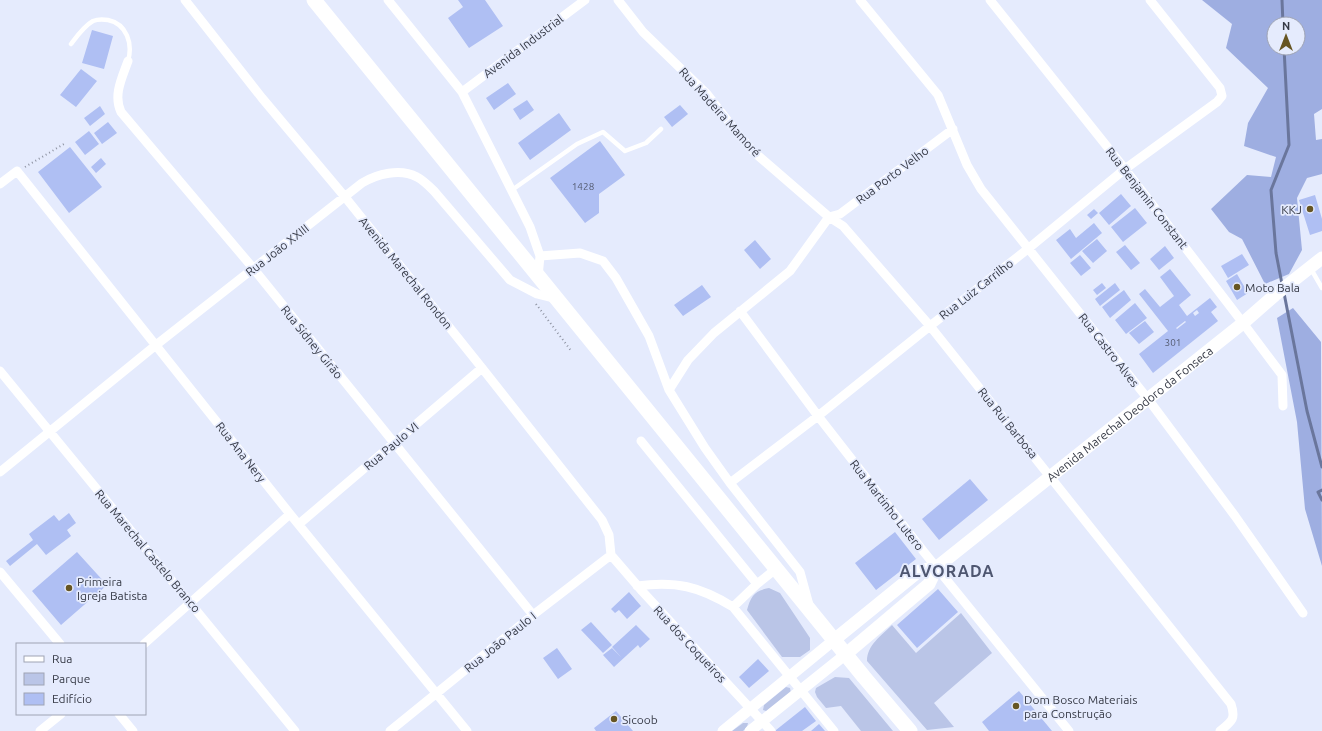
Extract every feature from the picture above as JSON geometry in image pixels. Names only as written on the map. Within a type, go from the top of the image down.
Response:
[{"type":"highway","points":[[314,0],[538,277],[910,731]]},
{"type":"main road","name":"Avenida Marechal Deodoro da Fonseca","points":[[834,640],[919,571],[937,567],[1243,323],[1275,295],[1322,258]]},
{"type":"main road","name":"Avenida Marechal Deodoro da Fonseca","points":[[846,654],[929,584],[937,567]]},
{"type":"street","name":"Avenida Marechal Rondon","points":[[185,0],[262,98],[345,197],[602,520],[609,535],[611,555]]},
{"type":"street","points":[[388,0],[462,92],[530,227],[540,256],[538,277]]},
{"type":"street","name":"Avenida Industrial","points":[[462,92],[585,0]]},
{"type":"street","name":"Rua Madeira Mamoré","points":[[618,0],[642,32],[707,94],[755,153],[829,217]]},
{"type":"street","name":"Rua Castro Alves","points":[[860,0],[938,95],[967,165],[981,189],[1148,399],[1235,516],[1303,613]]},
{"type":"street","name":"Rua Benjamin Constant","points":[[990,0],[1125,169],[1282,375],[1283,406]]},
{"type":"street","name":"Rua Luiz Carrilho","points":[[730,483],[818,416],[1029,248],[1125,169],[1217,102],[1222,96],[1220,88],[1150,0]]},
{"type":"street","name":"Rua Sidney Girão","points":[[128,61],[118,90],[117,98],[121,112],[253,268],[534,615]]},
{"type":"street","name":"Rua Porto Velho","points":[[829,217],[840,214],[951,126]]},
{"type":"street","points":[[0,184],[17,172]]},
{"type":"street","name":"Rua Ana Nery","points":[[17,172],[290,514],[467,731]]},
{"type":"street","name":"Rua João XXIII","points":[[0,472],[253,268],[369,179],[381,175],[400,173],[416,176],[434,191],[510,280],[537,294],[557,299]]},
{"type":"street","points":[[669,390],[688,360],[714,333],[790,271],[829,217]]},
{"type":"street","name":"Rua Rui Barbosa","points":[[829,217],[843,226],[930,326],[1051,476],[1231,704],[1234,713],[1231,722],[1220,731]]},
{"type":"street","points":[[540,256],[580,253],[603,261],[616,278],[648,336],[669,390],[705,448],[730,483],[800,572],[810,610]]},
{"type":"street","name":"Rua Martinho Lutero","points":[[740,311],[818,416],[1068,731]]},
{"type":"street","name":"Rua Paulo VI","points":[[299,524],[482,368]]},
{"type":"street","name":"Rua Marechal Castelo Branco","points":[[0,371],[295,731]]},
{"type":"street","points":[[641,441],[757,584]]},
{"type":"street","points":[[145,643],[290,514]]},
{"type":"street","name":"Rua dos Coqueiros","points":[[611,555],[636,586],[771,731]]},
{"type":"street","name":"Rua João Paulo I","points":[[390,731],[611,555]]},
{"type":"street","points":[[732,607],[777,568]]},
{"type":"street","points":[[0,572],[59,643]]},
{"type":"street","points":[[636,586],[653,584],[678,585],[702,591],[716,597],[732,607],[834,731]]},
{"type":"street","points":[[723,731],[834,640]]},
{"type":"street","points":[[750,731],[846,654]]},
{"type":"street","points":[[40,731],[60,715]]},
{"type":"street","points":[[120,715],[133,731]]},
{"type":"lane","points":[[72,44],[92,21],[102,19],[114,21],[121,26],[127,36],[130,45],[128,61]]},
{"type":"lane","points":[[512,190],[577,144],[603,132],[625,151],[646,143],[661,129]]},
{"type":"lane","points":[[1310,268],[1322,288]]},
{"type":"path","points":[[17,172],[64,144]]},
{"type":"path","points":[[523,287],[572,352]]},
{"type":"green space","points":[[769,588],[780,593],[810,638],[810,650],[800,657],[782,657],[747,610],[754,595]]},
{"type":"green space","points":[[961,613],[992,653],[934,703],[954,727],[927,730],[867,661],[869,650],[875,641],[892,625],[916,653]]},
{"type":"green space","points":[[835,677],[849,678],[893,731],[861,731],[841,706],[826,708],[817,697],[815,692],[816,688]]},
{"type":"green space","points":[[786,687],[790,688],[791,693],[769,712],[763,710],[764,705]]},
{"type":"green space","points":[[743,723],[748,723],[747,727],[743,731],[732,731]]},
{"type":"shaded area","points":[[1202,0],[1322,0],[1322,109],[1314,114],[1316,140],[1322,139],[1322,174],[1307,178],[1297,198],[1302,250],[1289,274],[1265,284],[1242,239],[1229,232],[1211,209],[1247,175],[1271,177],[1276,157],[1244,146],[1248,123],[1268,88],[1226,48],[1232,24]]},
{"type":"shaded area","points":[[1293,308],[1321,342],[1322,566],[1305,509],[1297,422],[1277,318]]},
{"type":"building","points":[[458,0],[485,0],[503,26],[469,48],[448,18],[463,7]]},
{"type":"building","points":[[92,30],[113,36],[104,69],[82,63]]},
{"type":"building","points":[[81,69],[97,81],[76,107],[60,95]]},
{"type":"building","points":[[508,83],[516,94],[494,110],[486,98]]},
{"type":"building","points":[[527,100],[534,110],[520,120],[513,109]]},
{"type":"building","points":[[680,105],[688,114],[672,127],[664,117]]},
{"type":"building","points":[[100,106],[105,114],[90,126],[84,118]]},
{"type":"building","points":[[559,113],[571,130],[530,160],[518,143]]},
{"type":"building","points":[[108,122],[117,133],[102,144],[94,133]]},
{"type":"building","points":[[89,131],[99,144],[85,155],[75,142]]},
{"type":"building","points":[[600,141],[625,175],[599,194],[599,213],[585,223],[550,178]]},
{"type":"building","points":[[70,147],[102,187],[69,213],[38,172]]},
{"type":"building","points":[[101,158],[106,164],[96,173],[91,167]]},
{"type":"building","points":[[1121,194],[1131,206],[1109,225],[1099,213]]},
{"type":"building","name":"KKJ","points":[[1315,195],[1322,219],[1322,231],[1310,235],[1299,200]]},
{"type":"building","points":[[1135,208],[1147,223],[1123,242],[1111,227]]},
{"type":"building","points":[[1094,209],[1098,213],[1091,219],[1087,215]]},
{"type":"building","points":[[1094,223],[1102,233],[1071,259],[1056,240],[1070,229],[1076,238]]},
{"type":"building","points":[[1097,239],[1107,251],[1093,263],[1082,251]]},
{"type":"building","points":[[755,240],[771,259],[760,269],[744,250]]},
{"type":"building","points":[[1125,245],[1140,263],[1131,270],[1116,252]]},
{"type":"building","points":[[1165,246],[1174,258],[1159,270],[1150,259]]},
{"type":"building","points":[[1242,254],[1249,265],[1228,278],[1221,266]]},
{"type":"building","points":[[1080,255],[1091,268],[1081,276],[1070,263]]},
{"type":"building","points":[[1170,269],[1191,295],[1179,305],[1187,316],[1210,298],[1217,307],[1211,312],[1218,321],[1153,373],[1139,354],[1168,331],[1139,294],[1145,289],[1160,307],[1174,296],[1160,277]],"holes":[[[1197,310],[1199,313],[1195,316],[1193,313]],[[1185,321],[1186,322],[1177,329],[1176,328]]]},
{"type":"building","name":"Moto Bala","points":[[1237,274],[1248,293],[1237,300],[1226,281]]},
{"type":"building","points":[[1102,283],[1106,288],[1097,295],[1093,290]]},
{"type":"building","points":[[1115,283],[1120,290],[1100,306],[1095,299]]},
{"type":"building","points":[[702,285],[711,297],[683,316],[674,305]]},
{"type":"building","points":[[1124,290],[1131,300],[1110,318],[1102,307]]},
{"type":"building","points":[[1135,303],[1147,318],[1126,334],[1115,320]]},
{"type":"building","points":[[1145,321],[1154,332],[1139,344],[1129,333]]},
{"type":"building","points":[[970,479],[988,500],[939,540],[922,519]]},
{"type":"building","points":[[69,513],[76,523],[67,530],[71,536],[46,555],[37,544],[10,566],[6,561],[33,540],[29,534],[54,515],[59,521]]},
{"type":"building","points":[[895,532],[916,559],[876,590],[855,563]]},
{"type":"building","name":"Primeira Igreja Batista","points":[[77,552],[107,585],[61,625],[32,591]]},
{"type":"building","points":[[938,589],[958,612],[917,648],[897,625]]},
{"type":"building","points":[[629,592],[641,606],[627,619],[619,610],[615,613],[611,609]]},
{"type":"building","points":[[591,622],[612,645],[603,653],[581,630]]},
{"type":"building","points":[[636,625],[650,639],[640,648],[638,645],[614,667],[603,655],[612,648],[621,657],[612,647]]},
{"type":"building","points":[[557,648],[572,669],[558,679],[543,658]]},
{"type":"building","points":[[758,659],[769,671],[749,688],[739,677]]},
{"type":"building","name":"Dom Bosco Materiais para Construção","points":[[1019,691],[1052,731],[989,731],[982,722]]},
{"type":"building","points":[[805,707],[816,721],[802,731],[776,731],[776,730]]},
{"type":"building","name":"Sicoob","points":[[616,711],[633,731],[596,731],[594,728]]},
{"type":"building","points":[[819,724],[825,731],[811,731]]},
{"type":"waterway","points":[[1282,0],[1283,16]]},
{"type":"waterway","points":[[1282,284],[1276,253],[1271,190],[1289,145],[1284,56]]},
{"type":"waterway","points":[[1284,293],[1307,411],[1322,467]]},
{"type":"waterway","points":[[1322,490],[1318,492],[1322,500]]},
{"type":"place","name":"KKJ","points":[[1310,209]]},
{"type":"place","name":"Moto Bala","points":[[1237,287]]},
{"type":"place","name":"Primeira Igreja Batista","points":[[69,588]]},
{"type":"place","name":"Dom Bosco Materiais para Construção","points":[[1016,706]]},
{"type":"place","name":"Sicoob","points":[[614,719]]},
{"type":"district","name":"ALVORADA","points":[[947,571]]}]
